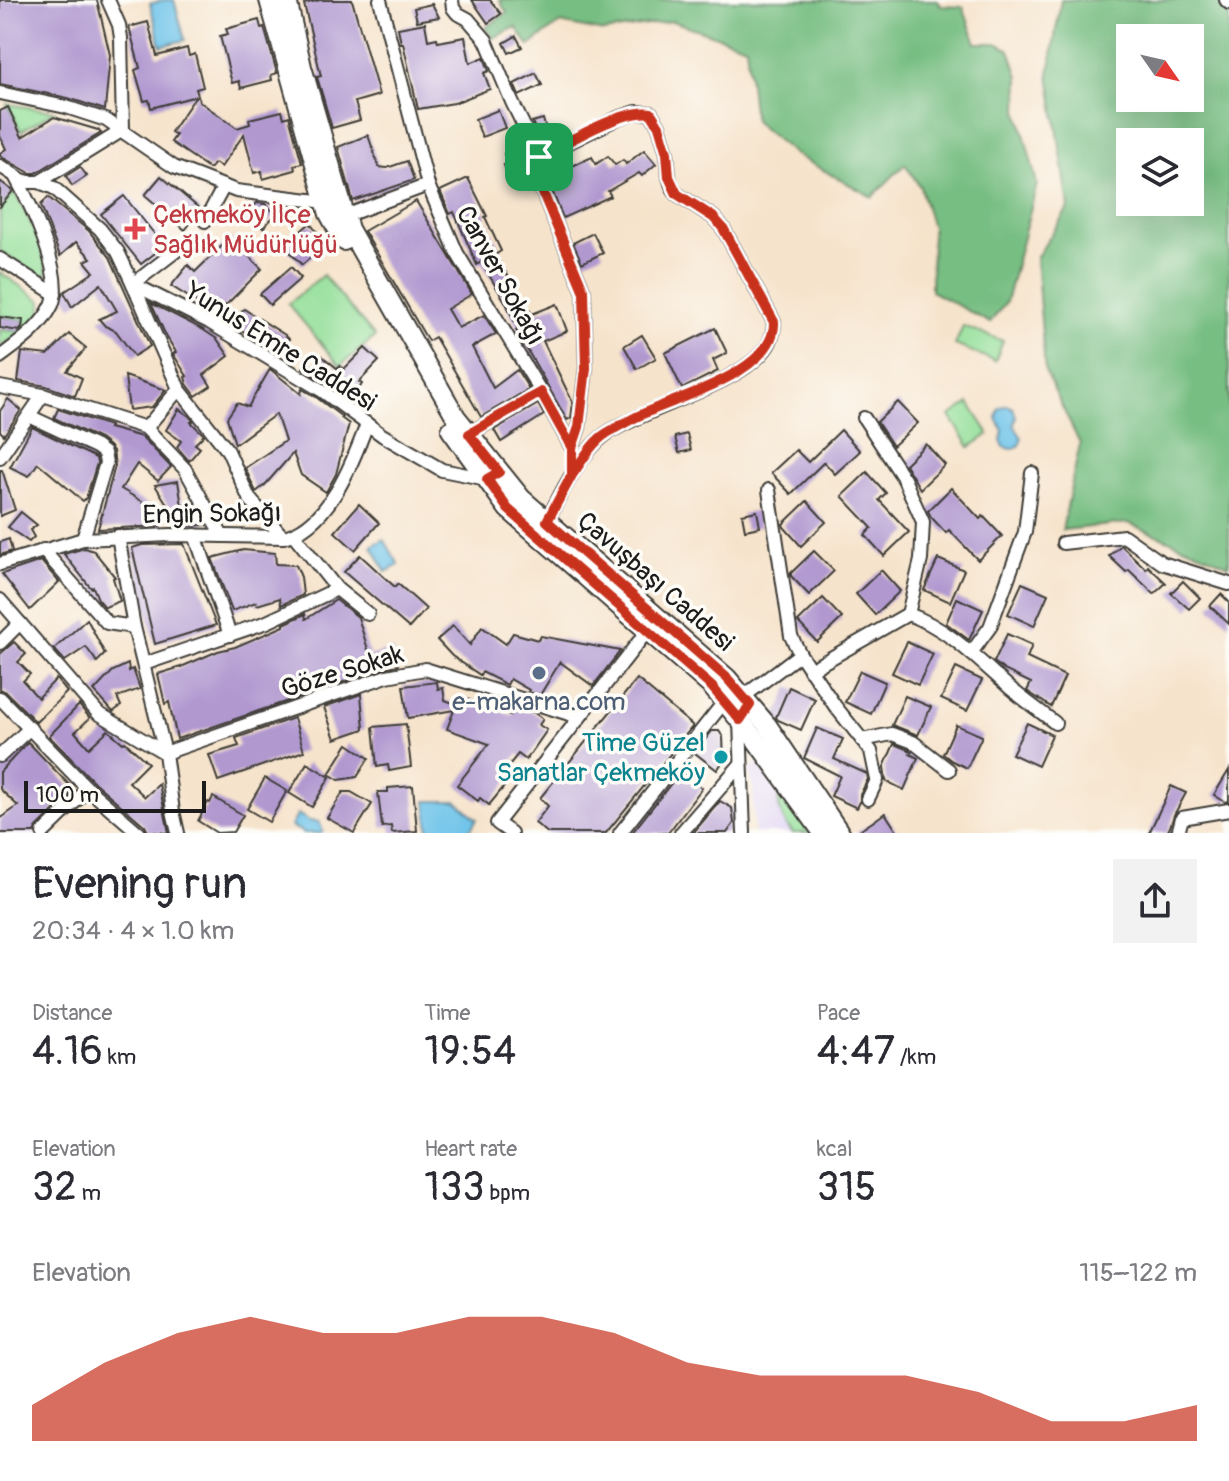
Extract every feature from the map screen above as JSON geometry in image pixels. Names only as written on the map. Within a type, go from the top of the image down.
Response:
[{"type":"main road","name":"Çavuşbaşı Caddesi","points":[[269,0],[329,214],[446,424],[493,476],[718,670],[744,707],[767,725],[840,833]]},
{"type":"main road","name":"Çavuşbaşı Caddesi","points":[[288,0],[302,67],[349,229],[437,385],[493,476],[508,509],[712,687],[724,702],[744,707]]},
{"type":"main road","name":"Çavuşbaşı Caddesi","points":[[744,707],[753,736],[823,833]]},
{"type":"street","points":[[108,0],[121,38],[123,130]]},
{"type":"street","name":"Canver Sokağı","points":[[380,0],[428,185],[457,253],[572,448]]},
{"type":"street","points":[[452,0],[457,13],[468,19],[486,40],[539,157],[536,176],[584,292],[586,368],[579,427],[572,448],[572,475]]},
{"type":"street","points":[[0,93],[106,120],[174,167],[236,191],[326,202]]},
{"type":"street","points":[[539,157],[618,118],[636,112],[651,113],[659,126],[667,153],[672,186],[677,194],[713,217],[723,228],[774,322],[768,346],[755,359],[732,374],[605,434],[591,447],[572,475],[547,521]]},
{"type":"street","points":[[39,182],[123,130]]},
{"type":"street","points":[[0,166],[29,182],[54,188],[100,229],[118,252],[179,389],[228,451],[249,498],[337,589],[368,614]]},
{"type":"street","points":[[0,357],[34,331],[52,306],[55,294],[53,275],[34,212],[15,176]]},
{"type":"street","points":[[345,216],[428,185]]},
{"type":"street","points":[[205,221],[224,186]]},
{"type":"street","name":"Çavuşbaşı Caddesi","points":[[326,202],[345,216]]},
{"type":"street","points":[[133,284],[176,251]]},
{"type":"street","points":[[0,259],[55,294]]},
{"type":"street","name":"Yunus Emre Caddesi","points":[[133,284],[209,322],[321,390],[382,435],[442,470],[493,476]]},
{"type":"street","points":[[0,387],[43,395],[146,428],[185,469],[222,536]]},
{"type":"street","points":[[146,428],[179,389]]},
{"type":"street","points":[[469,434],[541,392]]},
{"type":"street","points":[[0,457],[43,395]]},
{"type":"street","points":[[29,416],[104,453],[106,463],[83,539]]},
{"type":"street","points":[[810,670],[908,614],[921,560],[923,522],[904,479],[864,418]]},
{"type":"street","name":"Engin Sokağı","points":[[0,564],[83,539],[118,536],[289,536],[313,520],[331,500],[350,469],[367,424]]},
{"type":"street","points":[[971,653],[990,627],[1025,532],[1032,473]]},
{"type":"street","points":[[769,490],[791,636],[835,706],[871,751],[877,780],[868,799]]},
{"type":"street","points":[[195,535],[230,635]]},
{"type":"street","points":[[118,536],[134,627],[165,753],[178,833]]},
{"type":"street","points":[[1063,543],[1124,536],[1162,563],[1229,584]]},
{"type":"street","points":[[43,550],[107,623],[134,627]]},
{"type":"street","points":[[144,664],[267,622],[337,589]]},
{"type":"street","points":[[0,600],[98,713],[165,753]]},
{"type":"street","points":[[908,614],[928,621],[1055,723]]},
{"type":"street","points":[[0,643],[20,623]]},
{"type":"street","points":[[511,833],[497,823],[648,630]]},
{"type":"street","points":[[744,833],[740,765],[744,707],[800,654]]},
{"type":"street","name":"Göze Sokak","points":[[165,753],[387,676],[425,669],[579,717]]},
{"type":"street","points":[[0,698],[88,789],[139,833]]},
{"type":"street","points":[[620,833],[724,702]]},
{"type":"street","points":[[0,756],[30,728]]},
{"type":"street","points":[[862,740],[892,734],[913,742],[949,770]]},
{"type":"street","points":[[681,833],[740,765]]},
{"type":"street","points":[[43,833],[88,789]]},
{"type":"street","points":[[1178,833],[1182,818],[1229,810]]},
{"type":"shaded area","name":"Çekmeköy İlçe Sağlık Müdürlüğü","points":[[126,190],[171,246],[144,268],[98,212]]},
{"type":"shaded area","points":[[760,761],[811,833],[754,833],[753,786],[749,769]]},
{"type":"green space","points":[[499,0],[938,0],[941,6],[963,7],[976,43],[997,43],[1010,50],[1019,77],[1018,110],[1037,184],[1006,302],[990,323],[931,291],[932,228],[920,187],[905,164],[872,197],[794,154],[754,121],[746,46],[672,21],[604,32],[560,23],[529,46],[516,27],[493,38],[485,28],[507,13]]},
{"type":"green space","points":[[1061,0],[1229,0],[1229,565],[1128,523],[1062,530],[1080,444],[1045,371],[1036,258],[1069,207],[1049,74]]},
{"type":"green space","points":[[7,104],[55,111],[21,131]]},
{"type":"green space","points":[[14,192],[44,254],[47,276],[42,278],[0,251],[0,209]]},
{"type":"green space","points":[[0,272],[42,301],[37,320],[22,333],[0,346],[0,330],[22,332],[24,320],[0,316]]},
{"type":"green space","points":[[323,275],[375,337],[340,366],[288,304]]},
{"type":"green space","points":[[963,326],[1003,341],[995,361],[955,345]]},
{"type":"green space","points":[[969,403],[989,434],[970,447],[950,416]]},
{"type":"green space","points":[[783,795],[811,833],[793,833],[790,829],[782,817],[779,804],[778,799]]},
{"type":"water","points":[[174,0],[185,40],[161,46],[150,4]]},
{"type":"water","points":[[1007,405],[1013,408],[1016,416],[1014,425],[1022,438],[1019,446],[1012,449],[1004,447],[1001,440],[1003,431],[997,418],[999,409]]},
{"type":"water","points":[[384,539],[399,565],[386,572],[372,546]]},
{"type":"water","points":[[426,801],[457,801],[477,819],[468,833],[429,833]]},
{"type":"water","points":[[298,814],[309,821],[319,822],[323,831],[304,833],[291,826]]},
{"type":"building","points":[[0,0],[97,0],[110,55],[105,110],[68,98],[0,84]]},
{"type":"building","points":[[320,0],[352,0],[379,95],[355,102],[360,120],[332,128],[317,77],[321,76],[304,4]]},
{"type":"building","points":[[472,0],[490,0],[501,14],[488,23]]},
{"type":"building","points":[[432,4],[439,17],[417,21],[414,8]]},
{"type":"building","points":[[259,20],[261,28],[264,27],[277,73],[271,75],[272,80],[241,88],[239,81],[232,83],[220,36],[228,34],[226,29]]},
{"type":"building","points":[[148,22],[157,56],[187,48],[189,56],[195,54],[203,87],[196,89],[200,102],[237,128],[250,124],[249,119],[282,111],[284,118],[289,116],[302,163],[294,165],[295,170],[263,179],[262,171],[254,173],[244,134],[221,167],[215,163],[210,169],[171,142],[176,135],[171,132],[196,96],[151,108],[149,100],[144,101],[135,70],[140,68],[129,27]]},
{"type":"building","points":[[425,23],[428,40],[437,38],[438,42],[465,37],[470,63],[484,57],[489,71],[484,73],[490,89],[454,103],[418,109],[398,28]]},
{"type":"building","points":[[516,36],[522,47],[509,53],[504,43]]},
{"type":"building","points":[[536,73],[542,85],[519,96],[514,84]]},
{"type":"building","points":[[8,107],[22,137],[54,117],[101,133],[36,173],[30,173],[0,156],[6,149],[0,136],[0,111]]},
{"type":"building","points":[[498,110],[505,128],[482,137],[475,119]]},
{"type":"building","points":[[543,119],[548,137],[540,139],[532,122]]},
{"type":"building","points":[[368,135],[379,167],[387,168],[407,161],[414,180],[353,201],[338,147]]},
{"type":"building","points":[[514,149],[526,174],[510,180],[504,165],[509,164],[504,154]]},
{"type":"building","points":[[644,150],[656,164],[642,176],[639,173],[608,191],[611,196],[563,218],[547,178],[556,174],[551,162],[563,157],[568,168],[592,157],[596,164],[608,156],[615,165],[623,160],[626,164]]},
{"type":"building","points":[[80,167],[87,176],[72,186],[66,176]]},
{"type":"building","points":[[161,176],[201,210],[185,230],[145,195]]},
{"type":"building","points":[[468,178],[501,251],[495,255],[532,314],[557,304],[567,331],[543,341],[573,403],[571,418],[567,420],[516,330],[506,303],[481,262],[477,265],[454,212],[450,214],[440,191]]},
{"type":"building","points":[[0,181],[13,191],[0,207]]},
{"type":"building","name":"Çekmeköy İlçe Sağlık Müdürlüğü","points":[[124,196],[164,246],[141,264],[101,214]]},
{"type":"building","points":[[48,197],[89,231],[110,257],[150,346],[134,356],[116,331],[99,319],[117,311],[101,284],[72,307],[64,292],[94,272],[85,261],[91,258],[76,242],[60,256],[41,205]]},
{"type":"building","points":[[416,201],[472,294],[447,309],[458,328],[484,315],[496,334],[472,347],[493,388],[517,370],[529,389],[481,417],[435,337],[428,341],[364,231]]},
{"type":"building","points":[[257,203],[265,204],[276,214],[263,228],[247,212]]},
{"type":"building","points":[[310,223],[326,244],[302,265],[284,246]]},
{"type":"building","points":[[593,233],[603,253],[582,263],[573,243]]},
{"type":"building","points":[[230,238],[262,269],[223,308],[233,319],[244,309],[285,335],[289,339],[278,353],[171,286],[188,265],[195,272]]},
{"type":"building","points":[[291,267],[301,278],[270,305],[260,294]]},
{"type":"building","points":[[151,303],[217,339],[229,356],[204,375],[211,386],[196,396],[187,384],[187,376],[173,354],[176,352]]},
{"type":"building","points":[[0,317],[23,320],[22,328],[19,331],[0,328]]},
{"type":"building","points":[[715,328],[727,353],[713,360],[718,371],[682,389],[665,353]]},
{"type":"building","points":[[69,334],[86,348],[67,371],[82,378],[75,396],[18,381],[22,352],[48,355]]},
{"type":"building","points":[[642,335],[656,358],[637,369],[624,346]]},
{"type":"building","points":[[365,348],[379,361],[359,382],[362,384],[351,401],[303,368],[307,362],[314,367],[322,356],[338,369],[340,366],[344,369]]},
{"type":"building","points":[[270,369],[301,394],[302,389],[316,397],[349,424],[336,474],[326,492],[301,475],[293,453],[256,492],[245,468],[285,441],[276,414],[235,444],[227,418],[237,403],[248,407]]},
{"type":"building","points":[[125,376],[166,390],[152,407],[129,410]]},
{"type":"building","points":[[8,399],[21,410],[4,435],[0,431],[0,411]]},
{"type":"building","points":[[898,402],[918,423],[893,446],[877,422]]},
{"type":"building","points":[[538,404],[544,415],[501,442],[494,430]]},
{"type":"building","points":[[58,409],[142,437],[171,467],[158,481],[137,464],[121,489],[162,513],[161,526],[98,529],[115,466],[113,451],[100,439],[54,418]]},
{"type":"building","points":[[179,409],[204,435],[195,444],[200,448],[189,461],[177,447],[181,441],[166,430]]},
{"type":"building","points":[[32,427],[96,458],[97,463],[83,501],[38,463],[29,476],[10,467]]},
{"type":"building","points":[[841,430],[860,451],[835,474],[824,462],[791,494],[771,473],[796,450],[808,462]]},
{"type":"building","points":[[687,434],[691,450],[679,453],[675,437]]},
{"type":"building","points":[[926,444],[945,465],[920,489],[905,464]]},
{"type":"building","points":[[0,470],[15,510],[0,516]]},
{"type":"building","points":[[867,472],[886,493],[879,500],[909,532],[884,556],[865,535],[872,528],[842,496]]},
{"type":"building","points":[[178,481],[182,506],[192,501],[205,525],[181,526],[155,485]]},
{"type":"building","points":[[951,488],[980,519],[983,516],[1002,536],[978,560],[949,530],[946,533],[928,511]]},
{"type":"building","points":[[807,501],[826,522],[801,546],[783,524]]},
{"type":"building","points":[[359,504],[379,523],[355,550],[335,532]]},
{"type":"building","points":[[757,511],[760,527],[745,530],[742,514]]},
{"type":"building","points":[[21,512],[37,525],[30,530],[34,537],[29,542],[8,527]]},
{"type":"building","points":[[9,539],[12,551],[0,555],[0,542]]},
{"type":"building","points":[[184,544],[216,625],[155,644],[132,548]]},
{"type":"building","points":[[1121,545],[1166,583],[1154,594],[1109,556]]},
{"type":"building","points":[[85,548],[94,551],[115,577],[120,601],[105,607],[93,587],[64,554]]},
{"type":"building","points":[[243,550],[275,553],[276,564],[296,565],[303,595],[281,605],[280,598],[257,605],[256,602],[232,611],[212,558]]},
{"type":"building","points":[[814,551],[834,571],[809,595],[791,573]]},
{"type":"building","points":[[360,555],[395,587],[398,584],[426,609],[409,628],[344,572]]},
{"type":"building","points":[[938,559],[964,570],[950,602],[924,590]]},
{"type":"building","points":[[41,561],[59,582],[30,610],[2,574]]},
{"type":"building","points":[[881,570],[900,591],[875,615],[856,594]]},
{"type":"building","points":[[1183,581],[1200,598],[1189,609],[1171,593]]},
{"type":"building","points":[[1022,583],[1048,594],[1034,626],[1008,614]]},
{"type":"building","points":[[1221,594],[1229,602],[1229,624],[1210,606]]},
{"type":"building","points":[[823,598],[842,618],[817,642],[798,622]]},
{"type":"building","points":[[957,598],[983,610],[969,640],[946,623]]},
{"type":"building","points":[[336,600],[358,617],[370,656],[392,649],[398,665],[177,739],[169,702],[165,704],[158,674],[235,647],[305,614],[306,619]]},
{"type":"building","points":[[87,619],[105,654],[97,662],[86,647],[65,661],[54,649]]},
{"type":"building","points":[[453,626],[470,645],[482,627],[506,644],[513,633],[538,640],[541,636],[620,651],[593,686],[560,662],[540,695],[528,692],[510,679],[507,685],[482,672],[480,675],[452,656],[437,640]]},
{"type":"building","points":[[1007,634],[1032,645],[1027,658],[1065,676],[1051,707],[1027,691],[1031,683],[994,662]]},
{"type":"building","points":[[14,642],[26,654],[18,662],[30,674],[23,681],[38,698],[56,679],[67,692],[36,722],[0,689],[0,654]]},
{"type":"building","points":[[907,642],[933,654],[918,685],[892,673]]},
{"type":"building","points":[[128,664],[140,689],[117,697],[121,706],[113,712],[94,691],[113,671]]},
{"type":"building","points":[[956,668],[982,680],[967,711],[941,699]]},
{"type":"building","points":[[860,671],[885,682],[871,714],[845,702]]},
{"type":"building","points":[[637,679],[693,726],[606,833],[548,833],[535,823],[548,806],[540,798]]},
{"type":"building","points":[[437,682],[438,689],[443,688],[445,700],[461,706],[464,698],[511,715],[517,707],[543,719],[539,725],[547,730],[526,760],[518,754],[505,770],[513,776],[489,805],[480,798],[478,801],[457,785],[489,744],[447,729],[454,710],[408,718],[403,686]]},
{"type":"building","points":[[789,687],[815,699],[801,730],[776,717]]},
{"type":"building","points":[[361,694],[364,729],[335,739],[324,707]]},
{"type":"building","points":[[905,696],[931,707],[918,735],[892,725]]},
{"type":"building","points":[[79,705],[90,718],[75,732],[89,748],[108,730],[148,763],[129,782],[145,797],[159,784],[169,833],[148,832],[49,736]]},
{"type":"building","points":[[294,718],[304,751],[218,781],[209,755],[239,746],[236,738]]},
{"type":"building","points":[[1027,723],[1052,735],[1038,766],[1012,754]]},
{"type":"building","points":[[406,724],[411,767],[389,771],[388,765],[377,767],[373,727]]},
{"type":"building","points":[[956,725],[982,736],[967,768],[943,754]]},
{"type":"building","points":[[817,728],[843,739],[834,759],[867,774],[857,808],[831,796],[840,776],[804,758]]},
{"type":"building","points":[[712,731],[719,731],[723,737],[724,760],[717,770],[695,753]]},
{"type":"building","points":[[28,742],[74,790],[34,833],[0,833],[0,819],[18,806],[0,789],[0,772]]},
{"type":"building","points":[[348,744],[369,758],[357,777],[339,780],[329,774]]},
{"type":"building","points":[[894,744],[918,758],[904,790],[886,781],[884,767]]},
{"type":"building","points":[[307,763],[330,777],[312,807],[289,793]]},
{"type":"building","points":[[1229,770],[1229,801],[1225,802],[1214,795]]},
{"type":"building","points":[[681,771],[702,788],[668,833],[632,833]]},
{"type":"building","points":[[265,778],[287,791],[269,822],[247,809]]},
{"type":"building","points":[[413,786],[417,831],[392,833],[391,826],[382,827],[378,792]]},
{"type":"building","points":[[1171,786],[1186,793],[1167,833],[1149,833]]},
{"type":"building","points":[[343,792],[351,792],[372,804],[354,833],[327,818]]},
{"type":"building","points":[[213,797],[243,815],[233,832],[217,833],[198,821]]},
{"type":"building","points":[[720,801],[732,808],[734,823],[727,833],[693,833]]},
{"type":"building","points":[[885,813],[898,833],[856,833],[874,821]]},
{"type":"place","name":"Çekmeköy İlçe Sağlık Müdürlüğü","points":[[135,229]]},
{"type":"place","name":"e-makarna.com","points":[[539,673]]},
{"type":"place","name":"Time Güzel Sanatlar Çekmeköy","points":[[721,757]]},
{"type":"route","points":[[539,157],[536,176],[584,292],[586,368],[579,427],[572,448],[572,475],[547,521],[727,678],[750,705],[740,720],[712,687],[508,509],[487,479],[499,472],[469,434],[541,392],[572,448],[572,475],[591,447],[605,434],[696,392],[755,359],[768,346],[774,322],[723,228],[713,217],[677,194],[672,186],[667,153],[659,126],[651,113],[642,111],[618,118],[539,157]]}]
